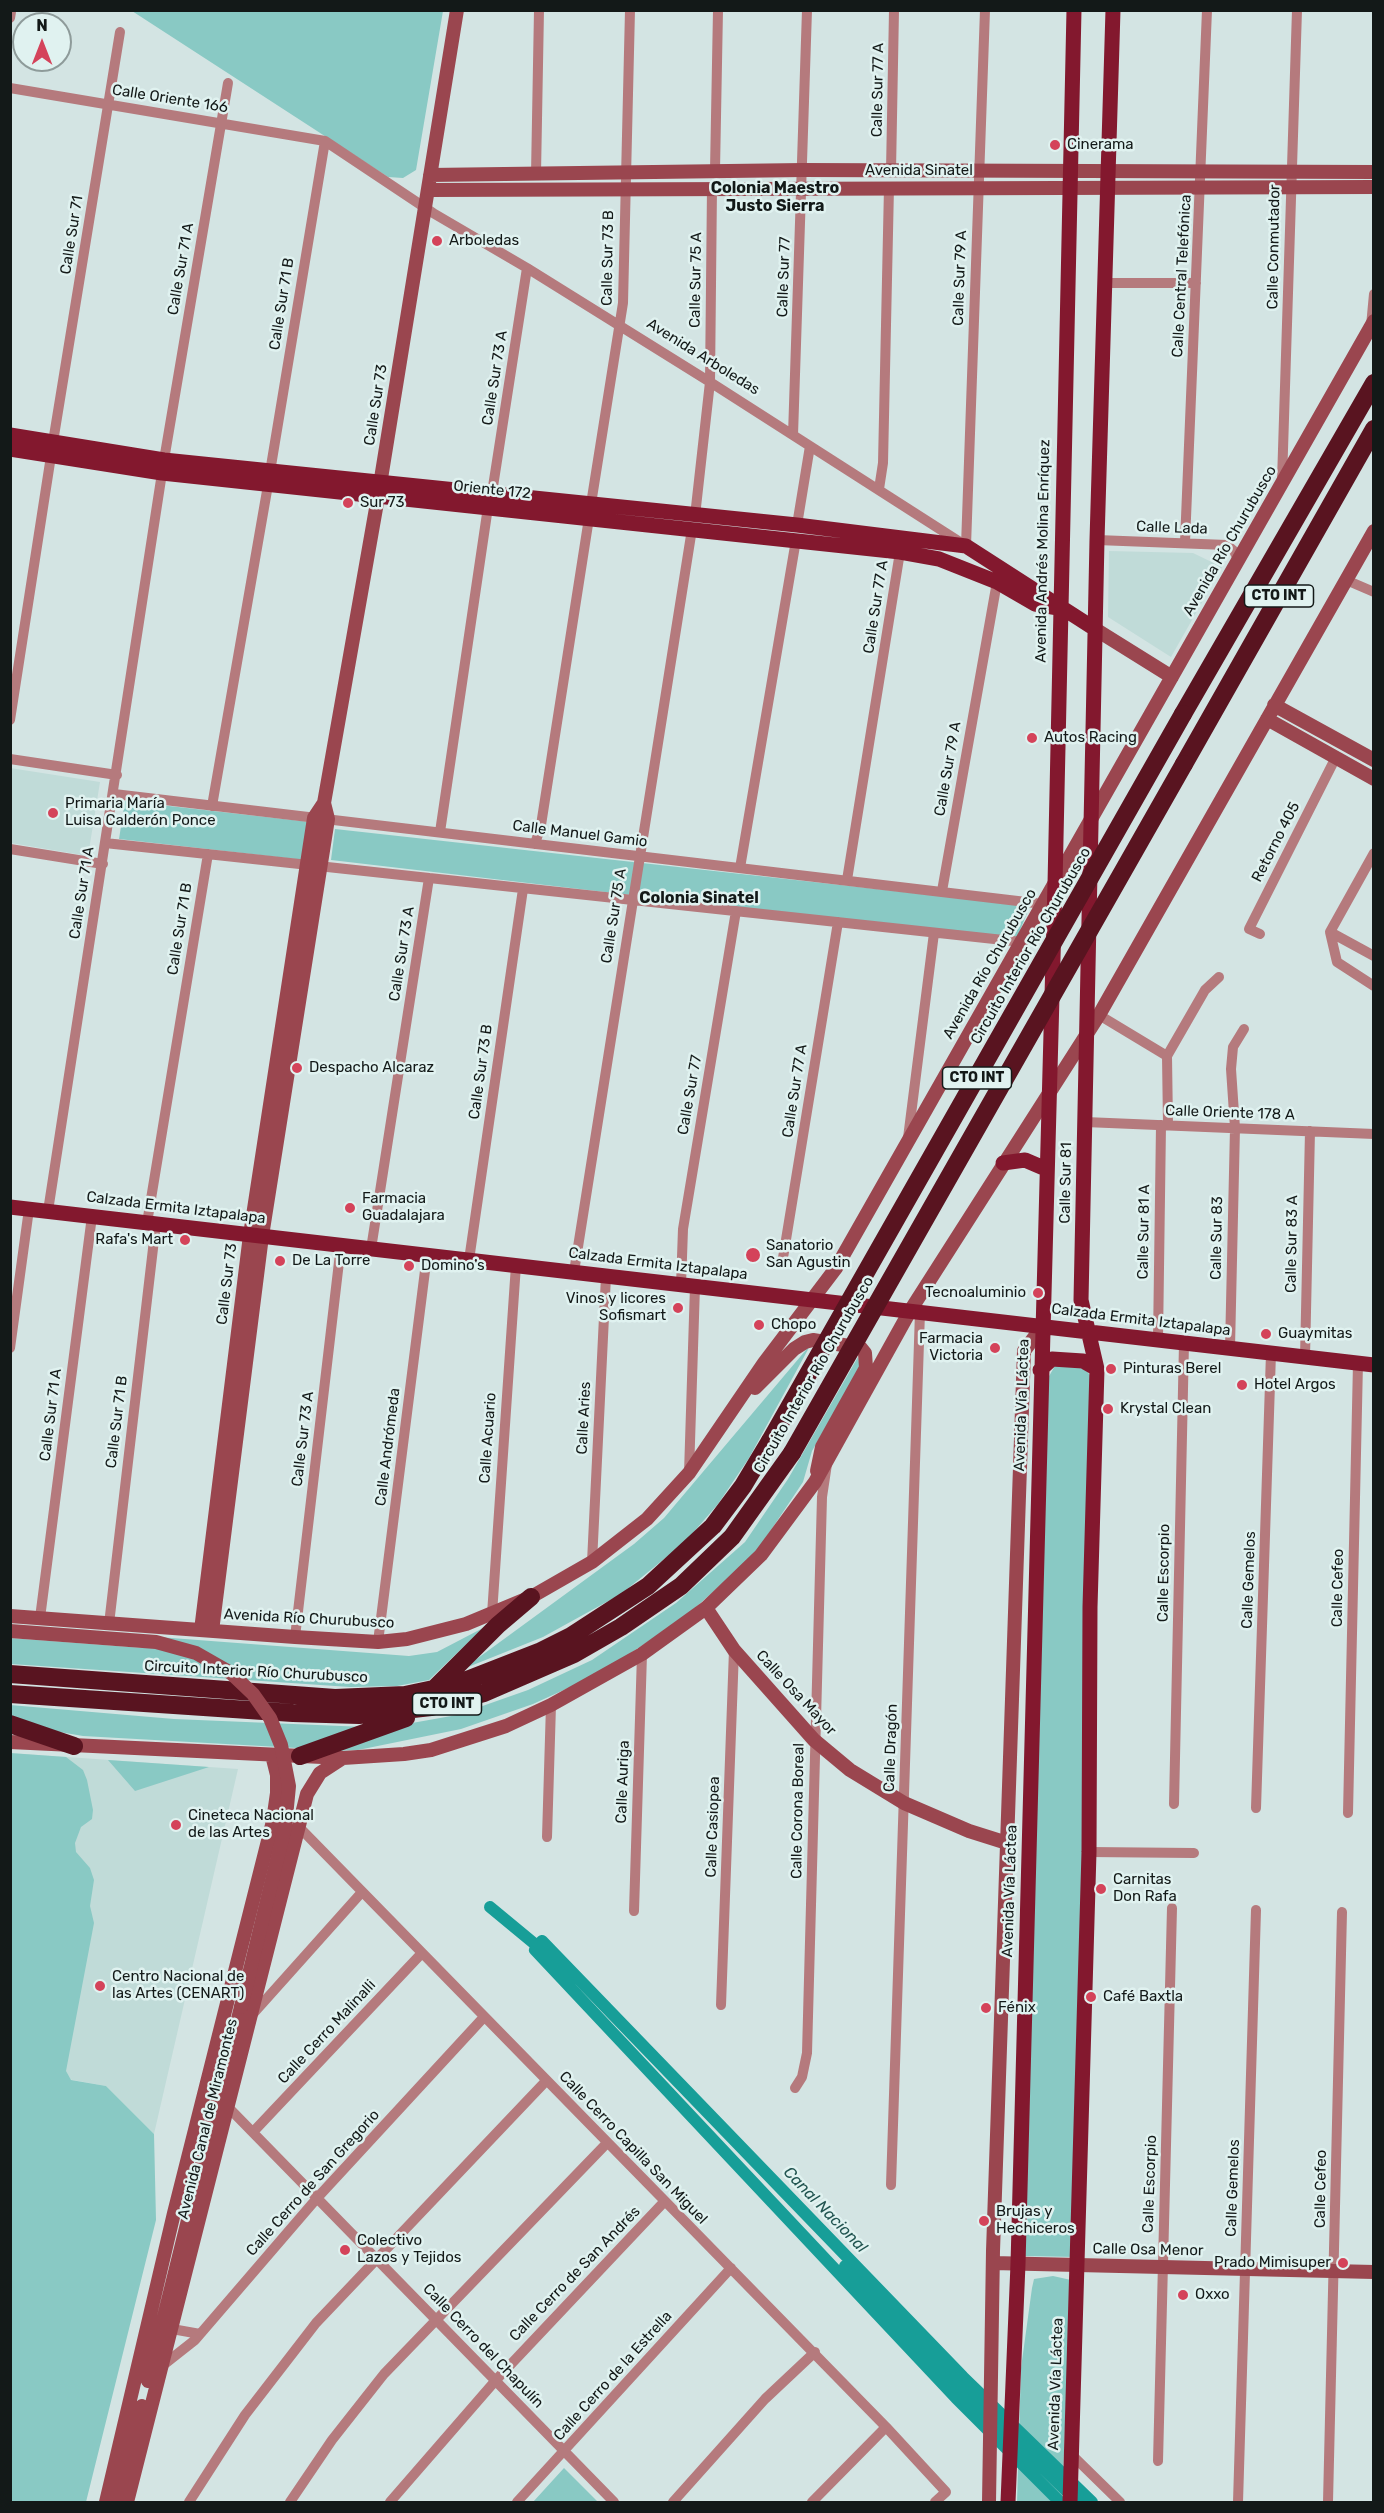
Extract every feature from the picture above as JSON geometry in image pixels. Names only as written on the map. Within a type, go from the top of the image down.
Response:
[{"type":"highway","name":"Circuito Interior Río Churubusco","points":[[10,1694],[323,1714],[386,1714],[432,1699],[539,1652],[596,1621],[640,1592],[686,1553],[713,1526],[742,1486],[770,1441],[1374,383]]},
{"type":"highway","name":"Circuito Interior Río Churubusco","points":[[10,1674],[335,1698],[432,1699],[484,1693],[544,1668],[606,1636],[663,1599],[698,1571],[732,1537],[764,1496],[792,1453],[1372,434]]},
{"type":"highway","points":[[300,1756],[432,1699],[498,1625],[531,1597]]},
{"type":"highway","points":[[10,1724],[74,1746]]},
{"type":"main road","name":"Avenida Andrés Molina Enríquez","points":[[1048,1092],[1074,10]]},
{"type":"main road","points":[[1087,1033],[1097,540],[1113,10]]},
{"type":"main road","name":"Oriente 172","points":[[10,435],[52,449]]},
{"type":"main road","name":"Oriente 172","points":[[10,449],[52,449],[163,467],[693,523],[966,546]]},
{"type":"main road","name":"Oriente 172","points":[[796,532],[939,559],[968,569]]},
{"type":"main road","name":"Avenida Arboledas","points":[[966,546],[1029,584],[1060,608],[1095,629]]},
{"type":"main road","name":"Avenida Arboledas","points":[[968,569],[997,582],[1035,604],[1060,608]]},
{"type":"main road","name":"Calle Sur 81","points":[[1087,1033],[1081,1300],[1090,1332]]},
{"type":"main road","name":"Calle Sur 81","points":[[1042,1327],[1048,1092]]},
{"type":"main road","points":[[1003,1163],[1025,1160],[1046,1168]]},
{"type":"main road","name":"Calzada Ermita Iztapalapa","points":[[10,1207],[1366,1364]]},
{"type":"main road","name":"Avenida Vía Láctea","points":[[1008,2502],[1018,2264],[1042,1327]]},
{"type":"main road","name":"Avenida Vía Láctea","points":[[1070,2502],[1089,1852],[1090,1607],[1097,1370],[1090,1332]]},
{"type":"main road","points":[[1040,1370],[1052,1359],[1083,1361],[1097,1370]]},
{"type":"street","name":"Calle Sur 73","points":[[206,1631],[256,1235],[321,819],[379,490],[457,10]]},
{"type":"street","points":[[536,174],[539,10]]},
{"type":"street","name":"Calle Sur 73 B","points":[[535,844],[541,825],[621,327],[630,10]]},
{"type":"street","points":[[715,170],[718,10]]},
{"type":"street","name":"Calle Sur 77","points":[[793,435],[807,10]]},
{"type":"street","name":"Calle Sur 77 A","points":[[891,171],[894,10]]},
{"type":"street","name":"Calle Sur 79 A","points":[[966,546],[985,10]]},
{"type":"street","name":"Calle Central Telefónica","points":[[1185,542],[1207,10]]},
{"type":"street","name":"Calle Conmutador","points":[[1281,483],[1297,10]]},
{"type":"street","name":"Calle Sur 71","points":[[10,720],[120,32]]},
{"type":"street","name":"Calle Sur 71 A","points":[[48,1211],[163,467],[228,83]]},
{"type":"street","name":"Calle Oriente 166","points":[[10,88],[325,141]]},
{"type":"street","name":"Avenida Arboledas","points":[[325,141],[425,207],[710,382],[966,546]]},
{"type":"street","name":"Calle Sur 71 B","points":[[212,806],[325,141]]},
{"type":"street","name":"Avenida Sinatel","points":[[430,176],[715,170],[978,172],[1070,180],[1107,188],[1374,188]]},
{"type":"street","name":"Avenida Sinatel","points":[[428,190],[712,187],[978,188],[1070,180],[1108,172],[1374,172]]},
{"type":"street","name":"Calle Sur 75 A","points":[[574,1272],[638,856],[687,574],[710,382],[712,187]]},
{"type":"street","points":[[879,489],[882,463],[889,187]]},
{"type":"street","name":"Calle Sur 73 A","points":[[440,832],[527,268]]},
{"type":"street","points":[[1106,283],[1196,283]]},
{"type":"street","points":[[1372,324],[1374,294]]},
{"type":"street","name":"Avenida Río Churubusco","points":[[10,1616],[295,1637],[378,1642],[407,1640],[444,1631],[531,1597],[592,1562],[647,1519],[689,1473],[764,1364],[836,1268],[1372,324]]},
{"type":"street","points":[[740,868],[810,446]]},
{"type":"street","name":"CTO INT","points":[[10,1742],[343,1758],[404,1754],[451,1745],[507,1726],[551,1705],[642,1654],[706,1608],[761,1555],[815,1482],[1003,1163],[1099,1015],[1374,531]]},
{"type":"street","name":"Calle Lada","points":[[1097,540],[1227,545],[1234,551],[1238,560]]},
{"type":"street","name":"Calle Sur 77 A","points":[[847,880],[900,552]]},
{"type":"street","points":[[1346,580],[1374,592]]},
{"type":"street","name":"Calle Sur 79 A","points":[[942,891],[997,582]]},
{"type":"street","name":"Avenida Arboledas","points":[[1095,629],[1172,677]]},
{"type":"street","points":[[1274,705],[1374,760]]},
{"type":"street","points":[[1267,719],[1374,778]]},
{"type":"street","name":"Retorno 405","points":[[1260,934],[1249,929],[1336,757]]},
{"type":"street","points":[[10,759],[117,775]]},
{"type":"street","name":"Calle Manuel Gamio","points":[[114,794],[1044,904]]},
{"type":"street","points":[[105,843],[1022,942]]},
{"type":"street","points":[[10,849],[103,864]]},
{"type":"street","points":[[1374,853],[1330,932],[1337,962],[1374,986]]},
{"type":"street","name":"Calle Sur 71 B","points":[[109,1624],[151,1223],[208,854]]},
{"type":"street","name":"Calle Sur 73 A","points":[[371,1249],[429,878]]},
{"type":"street","name":"Calle Sur 73 B","points":[[469,1260],[523,889]]},
{"type":"street","name":"Calle Sur 77","points":[[688,1285],[683,1229],[736,911]]},
{"type":"street","name":"Calle Sur 77 A","points":[[782,1264],[838,922]]},
{"type":"street","points":[[1330,932],[1374,956]]},
{"type":"street","points":[[908,1140],[934,933]]},
{"type":"street","points":[[1165,1125],[1167,1056],[1205,990],[1219,977]]},
{"type":"street","points":[[1099,1015],[1167,1056]]},
{"type":"street","name":"Calle Sur 83","points":[[1230,1348],[1235,1128],[1232,1058],[1233,1047],[1244,1029]]},
{"type":"street","name":"Calle Oriente 178 A","points":[[1085,1122],[1374,1134]]},
{"type":"street","name":"Calle Sur 81 A","points":[[1158,1340],[1165,1125]]},
{"type":"street","name":"Calle Sur 83 A","points":[[1305,1357],[1310,1131]]},
{"type":"street","points":[[10,1348],[29,1209]]},
{"type":"street","name":"Calle Sur 71 A","points":[[40,1618],[92,1216]]},
{"type":"street","name":"Calle Sur 73 A","points":[[295,1637],[341,1245]]},
{"type":"street","name":"Calle Andrómeda","points":[[378,1642],[427,1255]]},
{"type":"street","name":"Calle Acuario","points":[[492,1614],[516,1265]]},
{"type":"street","name":"Calle Aries","points":[[592,1562],[606,1276]]},
{"type":"street","points":[[688,1285],[689,1473]]},
{"type":"street","name":"Calle Dragón","points":[[891,2185],[904,1803],[915,1312]]},
{"type":"street","name":"Avenida Vía Láctea","points":[[989,2502],[993,2263],[1024,1352],[1042,1327]]},
{"type":"street","points":[[736,1407],[794,1349],[806,1342],[813,1340],[861,1348],[866,1353],[866,1368],[822,1447],[815,1482]]},
{"type":"street","name":"Calle Escorpio","points":[[1174,1804],[1184,1343]]},
{"type":"street","name":"Calle Gemelos","points":[[1256,1808],[1271,1353]]},
{"type":"street","name":"Calle Cefeo","points":[[1348,1813],[1366,1364]]},
{"type":"street","name":"Calle Corona Boreal","points":[[795,2088],[802,2077],[807,2054],[822,1497],[827,1461]]},
{"type":"street","name":"Calle Osa Mayor","points":[[706,1608],[734,1650],[814,1740],[850,1770],[904,1803],[969,1831],[1007,1843]]},
{"type":"street","points":[[10,1631],[143,1640],[183,1648],[209,1659],[231,1673],[253,1694],[270,1718],[282,1745],[286,1766],[288,1814],[245,2012]]},
{"type":"street","name":"Calle Casiopea","points":[[721,2005],[734,1650]]},
{"type":"street","name":"Calle Auriga","points":[[634,1911],[642,1654]]},
{"type":"street","points":[[546,1837],[551,1705]]},
{"type":"street","name":"Avenida Canal de Miramontes","points":[[106,2502],[273,1821],[277,1775],[272,1755]]},
{"type":"street","name":"Avenida Canal de Miramontes","points":[[118,2502],[201,2169],[245,2012],[277,1917],[310,1785],[320,1773],[343,1758]]},
{"type":"street","name":"Calle Cerro Capilla San Miguel","points":[[299,1827],[886,2427],[946,2492],[935,2502]]},
{"type":"street","points":[[1089,1852],[1194,1853]]},
{"type":"street","points":[[245,2012],[362,1892]]},
{"type":"street","name":"Calle Escorpio","points":[[1158,2460],[1172,1908]]},
{"type":"street","points":[[250,1909],[254,1920],[261,1924],[270,1924],[277,1917]]},
{"type":"street","name":"Calle Gemelos","points":[[1238,2502],[1256,1910]]},
{"type":"street","name":"Calle Cefeo","points":[[1328,2502],[1342,1912]]},
{"type":"street","points":[[243,1937],[251,1934],[260,1935],[266,1941],[267,1950]]},
{"type":"street","name":"Calle Cerro Malinalli","points":[[254,2131],[422,1953]]},
{"type":"street","name":"Avenida Canal de Miramontes","points":[[128,2502],[228,2107],[245,2012]]},
{"type":"street","name":"Calle Cerro de San Gregorio","points":[[162,2366],[200,2334],[318,2197],[484,2017]]},
{"type":"street","points":[[189,2502],[245,2415],[316,2323],[454,2175],[546,2081]]},
{"type":"street","name":"Calle Cerro del Chapulín","points":[[228,2107],[615,2502]]},
{"type":"street","points":[[201,2169],[222,2129]]},
{"type":"street","points":[[290,2502],[332,2440],[384,2374],[607,2143]]},
{"type":"street","name":"Calle Cerro de San Andrés","points":[[390,2502],[496,2380],[664,2202]]},
{"type":"street","name":"Calle Osa Menor","points":[[993,2263],[1374,2272]]},
{"type":"street","name":"Calle Cerro de la Estrella","points":[[517,2502],[731,2268]]},
{"type":"street","points":[[172,2329],[200,2334]]},
{"type":"street","points":[[673,2502],[765,2399],[815,2352]]},
{"type":"street","points":[[812,2502],[886,2427]]},
{"type":"street","points":[[1071,2461],[1120,2502]]},
{"type":"shaded area","points":[[132,11],[443,11],[416,170],[403,178],[388,177]]},
{"type":"shaded area","points":[[1109,551],[1193,553],[1222,567],[1171,657],[1108,617]]},
{"type":"shaded area","name":"Primaria María Luisa Calderón Ponce","points":[[10,768],[100,782],[88,856],[11,843]]},
{"type":"shaded area","points":[[125,801],[310,822],[304,860],[119,839]]},
{"type":"shaded area","points":[[335,829],[1030,906],[1016,940],[331,860]]},
{"type":"shaded area","points":[[811,1344],[749,1458],[718,1504],[685,1542],[621,1594],[543,1637],[463,1669],[634,1544],[664,1518]]},
{"type":"shaded area","points":[[858,1357],[860,1368],[812,1451],[803,1482],[755,1554],[685,1617],[599,1674],[533,1704],[461,1729],[358,1750],[334,1751],[412,1723],[457,1715],[528,1690],[592,1660],[676,1603],[745,1542],[788,1479]]},
{"type":"shaded area","points":[[1056,1364],[1084,1366],[1092,1379],[1076,2257],[1025,2256],[1048,1378]]},
{"type":"shaded area","points":[[483,1628],[429,1680],[397,1686],[350,1687],[11,1664],[10,1638],[143,1648],[145,1636],[409,1656],[437,1652]]},
{"type":"shaded area","points":[[10,1705],[174,1719],[365,1727],[297,1748],[83,1736],[48,1730],[11,1718]]},
{"type":"shaded area","name":"Centro Nacional de las Artes (CENART)","points":[[10,1753],[238,1769],[154,2134],[106,2086],[11,2069]]},
{"type":"shaded area","points":[[10,1753],[66,1757],[83,1770],[87,1780],[93,1810],[92,1819],[81,1827],[75,1843],[76,1852],[90,1868],[94,1880],[90,1906],[94,1923],[66,2071],[71,2080],[106,2086],[154,2134],[156,2220],[86,2502],[11,2502]]},
{"type":"shaded area","points":[[108,1760],[209,1767],[135,1791]]},
{"type":"shaded area","points":[[1053,2276],[1071,2280],[1062,2502],[1017,2502],[1021,2368],[1032,2288],[1034,2279]]},
{"type":"shaded area","points":[[564,2468],[598,2502],[533,2502]]},
{"type":"waterway","name":"Canal Nacional","points":[[490,1907],[542,1950]]},
{"type":"waterway","name":"Canal Nacional","points":[[1060,2502],[956,2398],[535,1950],[542,1941],[963,2377],[1092,2502]]},
{"type":"waterway","name":"Canal Nacional","points":[[845,2266],[980,2407],[1078,2502]]},
{"type":"place","name":"Cinerama","points":[[1055,145]]},
{"type":"place","name":"Arboledas","points":[[437,241]]},
{"type":"place","name":"Sur 73","points":[[348,503]]},
{"type":"place","name":"Autos Racing","points":[[1032,738]]},
{"type":"place","name":"Primaria María Luisa Calderón Ponce","points":[[53,813]]},
{"type":"place","name":"Despacho Alcaraz","points":[[297,1068]]},
{"type":"place","name":"Farmacia Guadalajara","points":[[350,1208]]},
{"type":"place","name":"Rafa's Mart","points":[[185,1240]]},
{"type":"place","name":"Sanatorio San Agustin","points":[[753,1255]]},
{"type":"place","name":"De La Torre","points":[[280,1261]]},
{"type":"place","name":"Domino's","points":[[409,1266]]},
{"type":"place","name":"Tecnoaluminio","points":[[1038,1293]]},
{"type":"place","name":"Vinos y licores Sofismart","points":[[678,1308]]},
{"type":"place","name":"Chopo","points":[[759,1325]]},
{"type":"place","name":"Guaymitas","points":[[1266,1334]]},
{"type":"place","name":"Farmacia Victoria","points":[[995,1348]]},
{"type":"place","name":"Pinturas Berel","points":[[1111,1369]]},
{"type":"place","name":"Hotel Argos","points":[[1242,1385]]},
{"type":"place","name":"Krystal Clean","points":[[1108,1409]]},
{"type":"place","name":"Cineteca Nacional de las Artes","points":[[176,1825]]},
{"type":"place","name":"Carnitas Don Rafa","points":[[1101,1889]]},
{"type":"place","name":"Centro Nacional de las Artes (CENART)","points":[[100,1986]]},
{"type":"place","name":"Café Baxtla","points":[[1091,1997]]},
{"type":"place","name":"Fénix","points":[[986,2008]]},
{"type":"place","name":"Brujas y Hechiceros","points":[[984,2221]]},
{"type":"place","name":"Colectivo Lazos y Tejidos","points":[[345,2250]]},
{"type":"place","name":"Prado Mimisuper","points":[[1343,2263]]},
{"type":"place","name":"Oxxo","points":[[1183,2295]]},
{"type":"district","name":"Colonia Maestro Justo Sierra","points":[[775,197]]},
{"type":"district","name":"Colonia Sinatel","points":[[699,898]]}]
